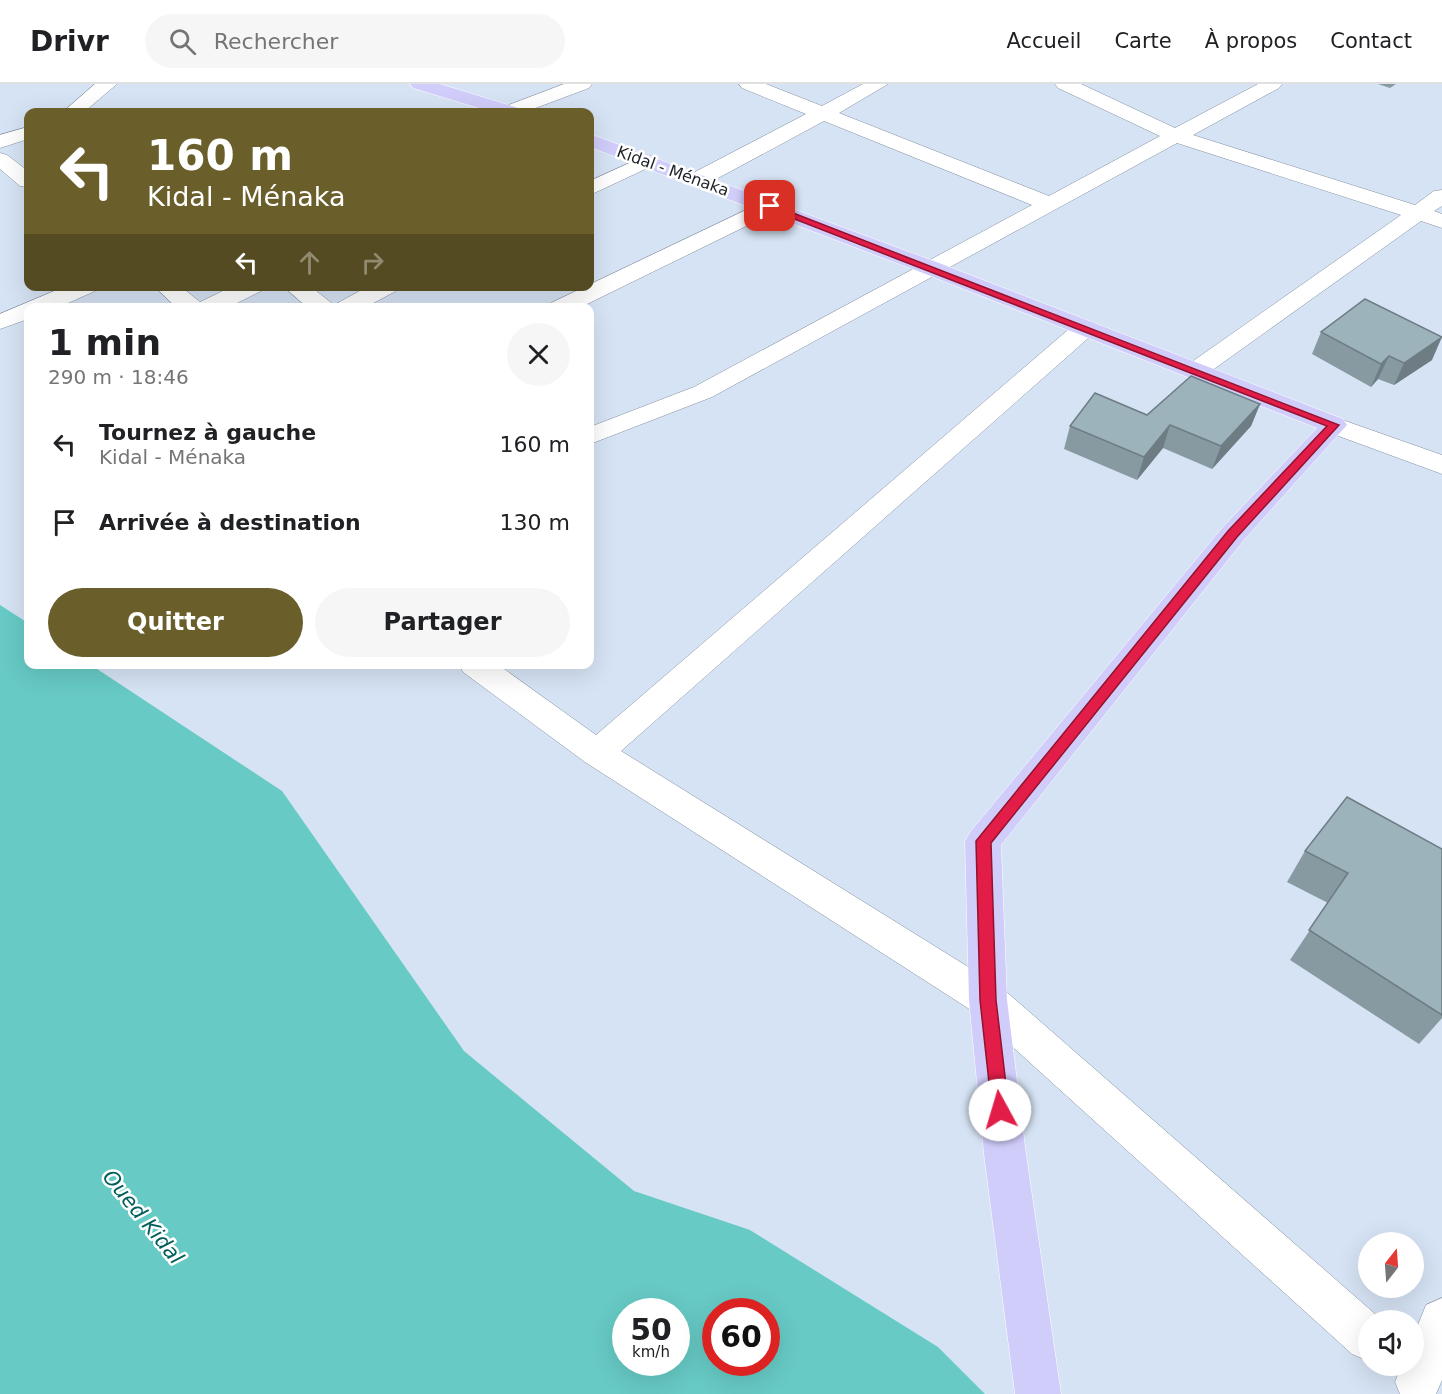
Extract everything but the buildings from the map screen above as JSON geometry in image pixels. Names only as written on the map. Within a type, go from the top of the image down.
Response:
[{"type":"main road","points":[[420,84],[496,108]]},
{"type":"main road","name":"Kidal - Ménaka","points":[[594,141],[770,206],[1334,425]]},
{"type":"main road","points":[[1038,1394],[1005,1154],[988,1000],[983,841],[1233,534],[1334,425]]},
{"type":"street","points":[[519,108],[582,84]]},
{"type":"street","points":[[749,84],[1049,204]]},
{"type":"street","points":[[699,179],[878,84]]},
{"type":"street","points":[[1065,84],[1175,136],[1442,221]]},
{"type":"street","points":[[594,434],[703,392],[1272,84]]},
{"type":"street","points":[[77,108],[96,87]]},
{"type":"street","points":[[0,142],[24,134]]},
{"type":"street","points":[[0,159],[24,178]]},
{"type":"street","points":[[594,187],[647,161]]},
{"type":"street","points":[[1195,370],[1442,196]]},
{"type":"street","points":[[569,303],[770,206]]},
{"type":"street","points":[[48,303],[75,291]]},
{"type":"street","points":[[171,291],[186,303]]},
{"type":"street","points":[[218,303],[243,291]]},
{"type":"street","points":[[301,291],[317,303]]},
{"type":"street","points":[[354,303],[378,291]]},
{"type":"street","points":[[3,321],[24,313]]},
{"type":"street","points":[[3,321],[24,334]]},
{"type":"street","points":[[597,753],[1085,328]]},
{"type":"street","points":[[1334,425],[1442,465]]},
{"type":"street","points":[[481,669],[597,753],[988,1000],[1358,1329]]},
{"type":"street","points":[[1416,1380],[1442,1321]]},
{"type":"water","name":"Oued Kidal","points":[[0,605],[24,620],[24,669],[97,669],[282,791],[464,1051],[634,1191],[750,1230],[938,1347],[985,1394],[0,1394]]},
{"type":"route","points":[[770,206],[1334,425],[1233,534],[983,841],[988,1000],[1000,1110]]}]
